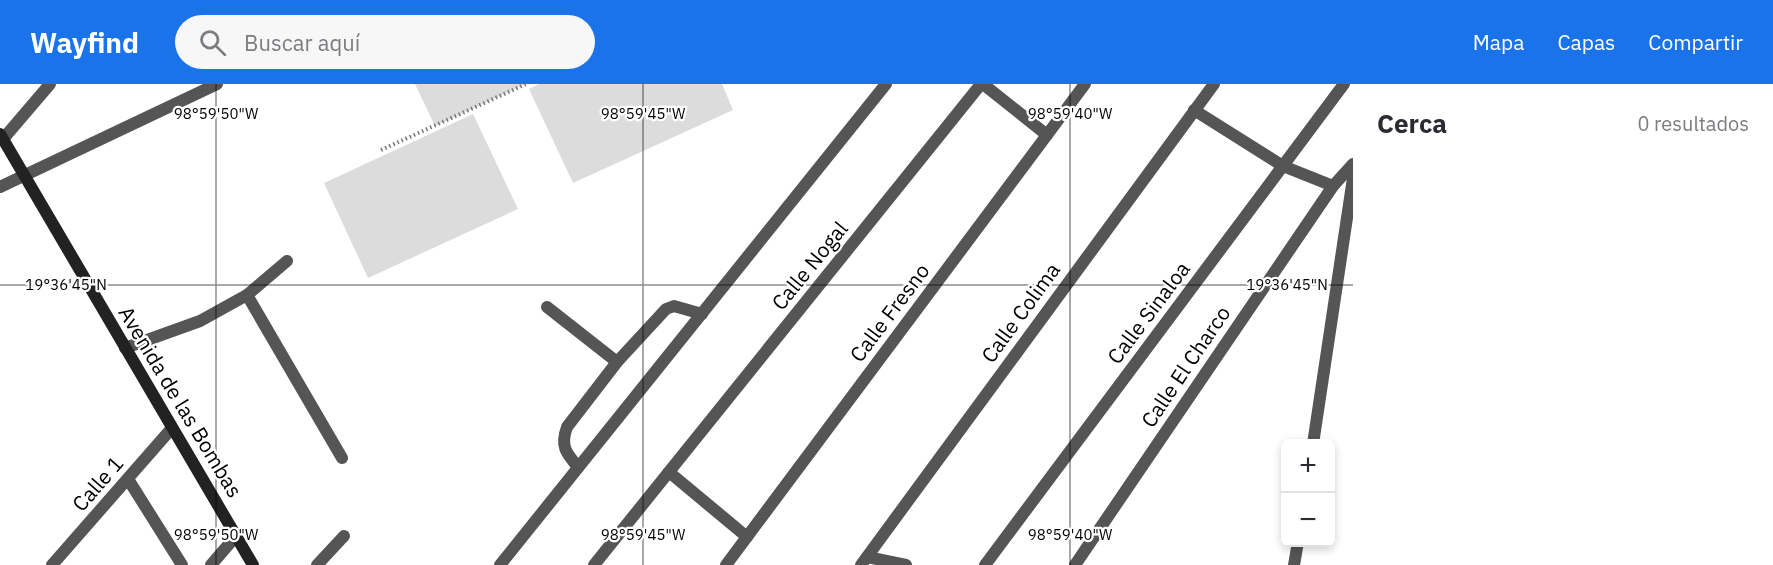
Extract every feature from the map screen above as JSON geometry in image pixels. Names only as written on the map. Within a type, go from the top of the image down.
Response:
[{"type":"main road","name":"Avenida de las Bombas","points":[[1,136],[253,565]]},
{"type":"street","points":[[1,136],[50,84]]},
{"type":"street","points":[[500,565],[886,84]]},
{"type":"street","name":"Calle Nogal","points":[[594,565],[982,84],[1047,135]]},
{"type":"street","name":"Calle Fresno","points":[[726,565],[1084,84]]},
{"type":"street","name":"Calle Colima","points":[[864,561],[1214,84]]},
{"type":"street","name":"Calle Sinaloa","points":[[985,565],[1344,84]]},
{"type":"street","points":[[0,187],[213,85]]},
{"type":"street","points":[[1194,110],[1282,166],[1333,186]]},
{"type":"street","name":"Calle El Charco","points":[[1075,565],[1333,186],[1353,164]]},
{"type":"street","points":[[1314,439],[1353,178]]},
{"type":"street","points":[[125,348],[200,321],[247,295],[287,261]]},
{"type":"street","points":[[247,295],[342,458]]},
{"type":"street","points":[[578,468],[564,450],[563,439],[567,427],[617,362],[666,309],[674,306],[702,314]]},
{"type":"street","points":[[547,307],[617,362]]},
{"type":"street","name":"Calle 1","points":[[52,565],[172,428]]},
{"type":"street","points":[[669,472],[747,537]]},
{"type":"street","points":[[128,478],[182,565]]},
{"type":"street","points":[[211,565],[236,536]]},
{"type":"street","points":[[317,565],[344,536]]},
{"type":"street","points":[[1294,565],[1297,547]]},
{"type":"street","points":[[864,561],[906,565]]},
{"type":"path","points":[[381,150],[526,84]]},
{"type":"shaded area","points":[[415,84],[526,84],[435,126]]},
{"type":"shaded area","points":[[539,84],[722,84],[733,110],[573,183],[529,89]]},
{"type":"shaded area","points":[[473,114],[518,209],[368,278],[324,183]]}]
